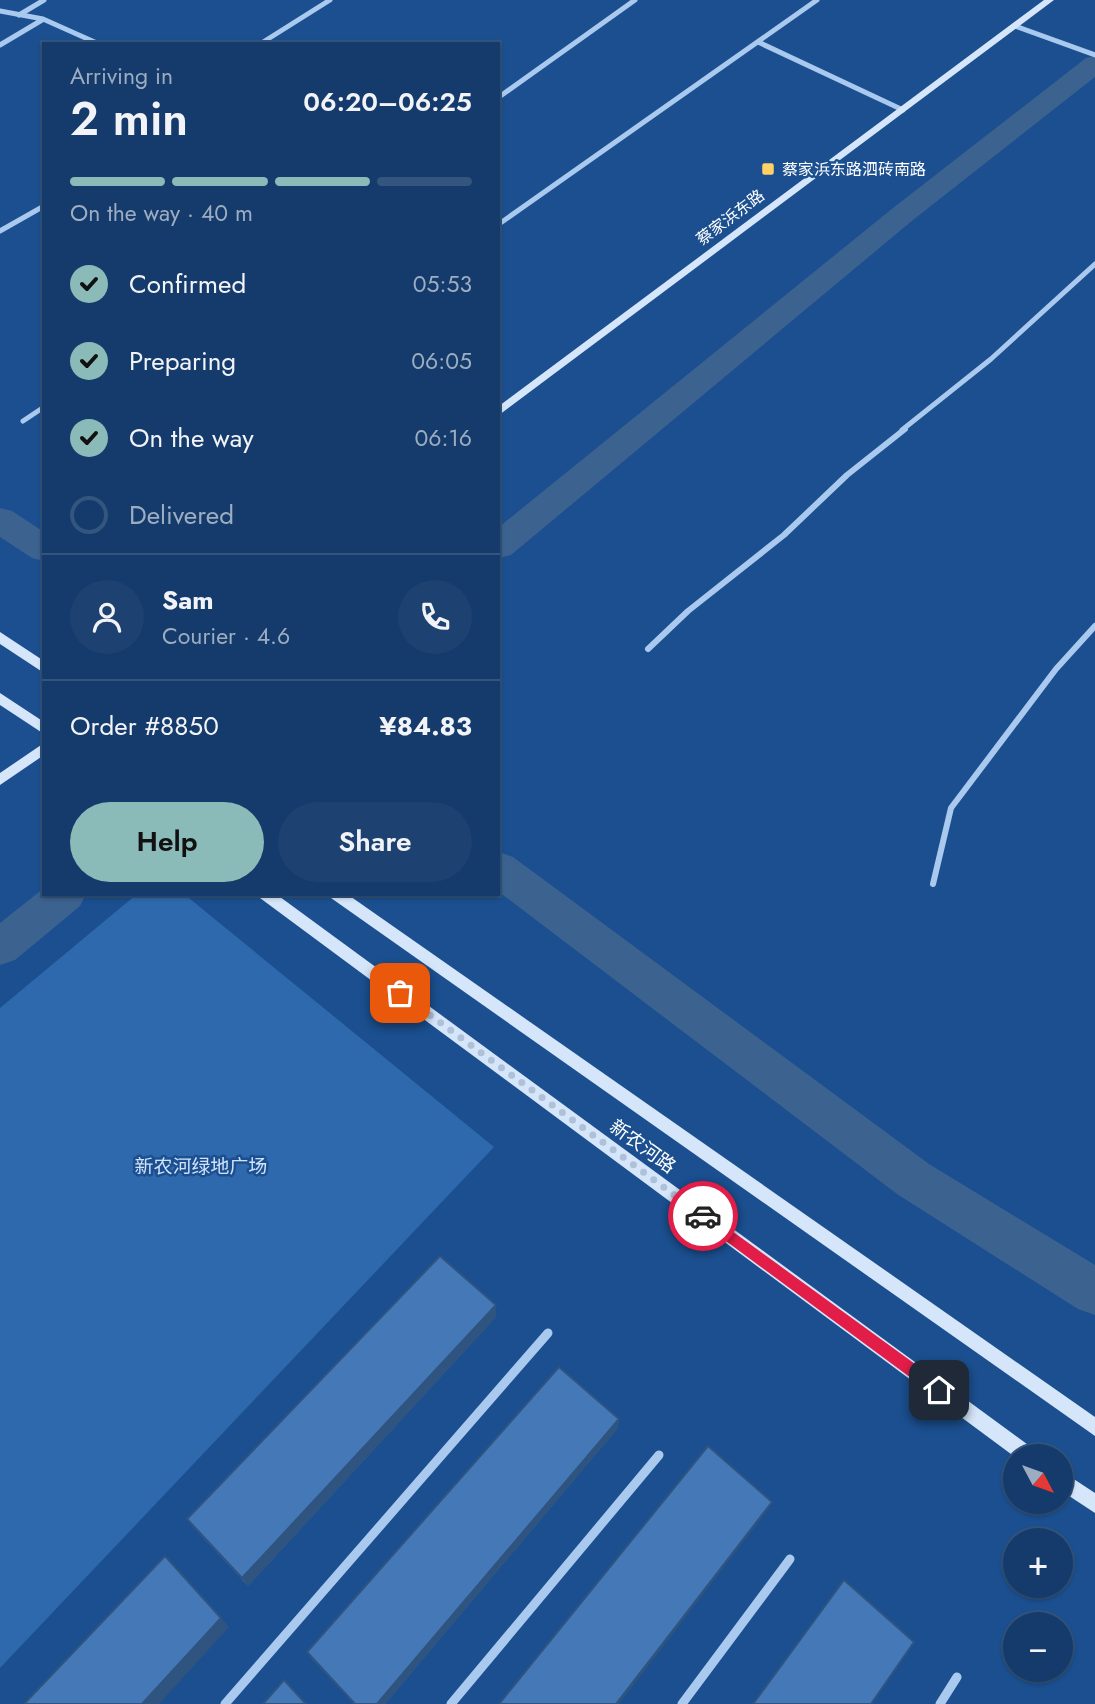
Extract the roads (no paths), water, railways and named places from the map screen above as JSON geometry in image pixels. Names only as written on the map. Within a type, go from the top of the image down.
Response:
[{"type":"street","points":[[19,15],[44,0]]},
{"type":"street","points":[[263,42],[330,0]]},
{"type":"street","points":[[500,96],[635,0]]},
{"type":"street","points":[[500,223],[817,0]]},
{"type":"street","name":"蔡家浜东路","points":[[500,410],[1050,0]]},
{"type":"street","points":[[0,11],[43,19],[95,42]]},
{"type":"street","points":[[0,44],[43,19]]},
{"type":"street","points":[[1015,26],[1095,55]]},
{"type":"street","points":[[758,42],[903,110]]},
{"type":"street","points":[[0,231],[42,207]]},
{"type":"street","points":[[648,649],[688,611],[784,535],[847,475],[991,359],[1095,264]]},
{"type":"street","points":[[23,421],[42,409]]},
{"type":"street","points":[[933,884],[951,808],[1056,669],[1095,626]]},
{"type":"street","points":[[0,637],[42,667]]},
{"type":"street","points":[[0,698],[42,728]]},
{"type":"street","points":[[0,780],[42,749]]},
{"type":"street","name":"新农河路","points":[[268,896],[1013,1444]]},
{"type":"street","name":"新农河路","points":[[339,896],[1095,1427]]},
{"type":"street","points":[[225,1704],[548,1332]]},
{"type":"street","points":[[451,1704],[659,1455]]},
{"type":"street","points":[[1073,1488],[1095,1504]]},
{"type":"street","points":[[682,1704],[790,1559]]},
{"type":"street","points":[[940,1704],[957,1677]]},
{"type":"waterway","points":[[500,545],[903,214],[1095,64]]},
{"type":"waterway","points":[[0,520],[42,548]]},
{"type":"waterway","points":[[500,870],[913,1179],[1095,1292]]},
{"type":"waterway","points":[[0,947],[64,896]]},
{"type":"place","name":"蔡家浜东路泗砖南路","points":[[768,169]]},
{"type":"park label","name":"新农河绿地广场","points":[[201,1166]]}]
